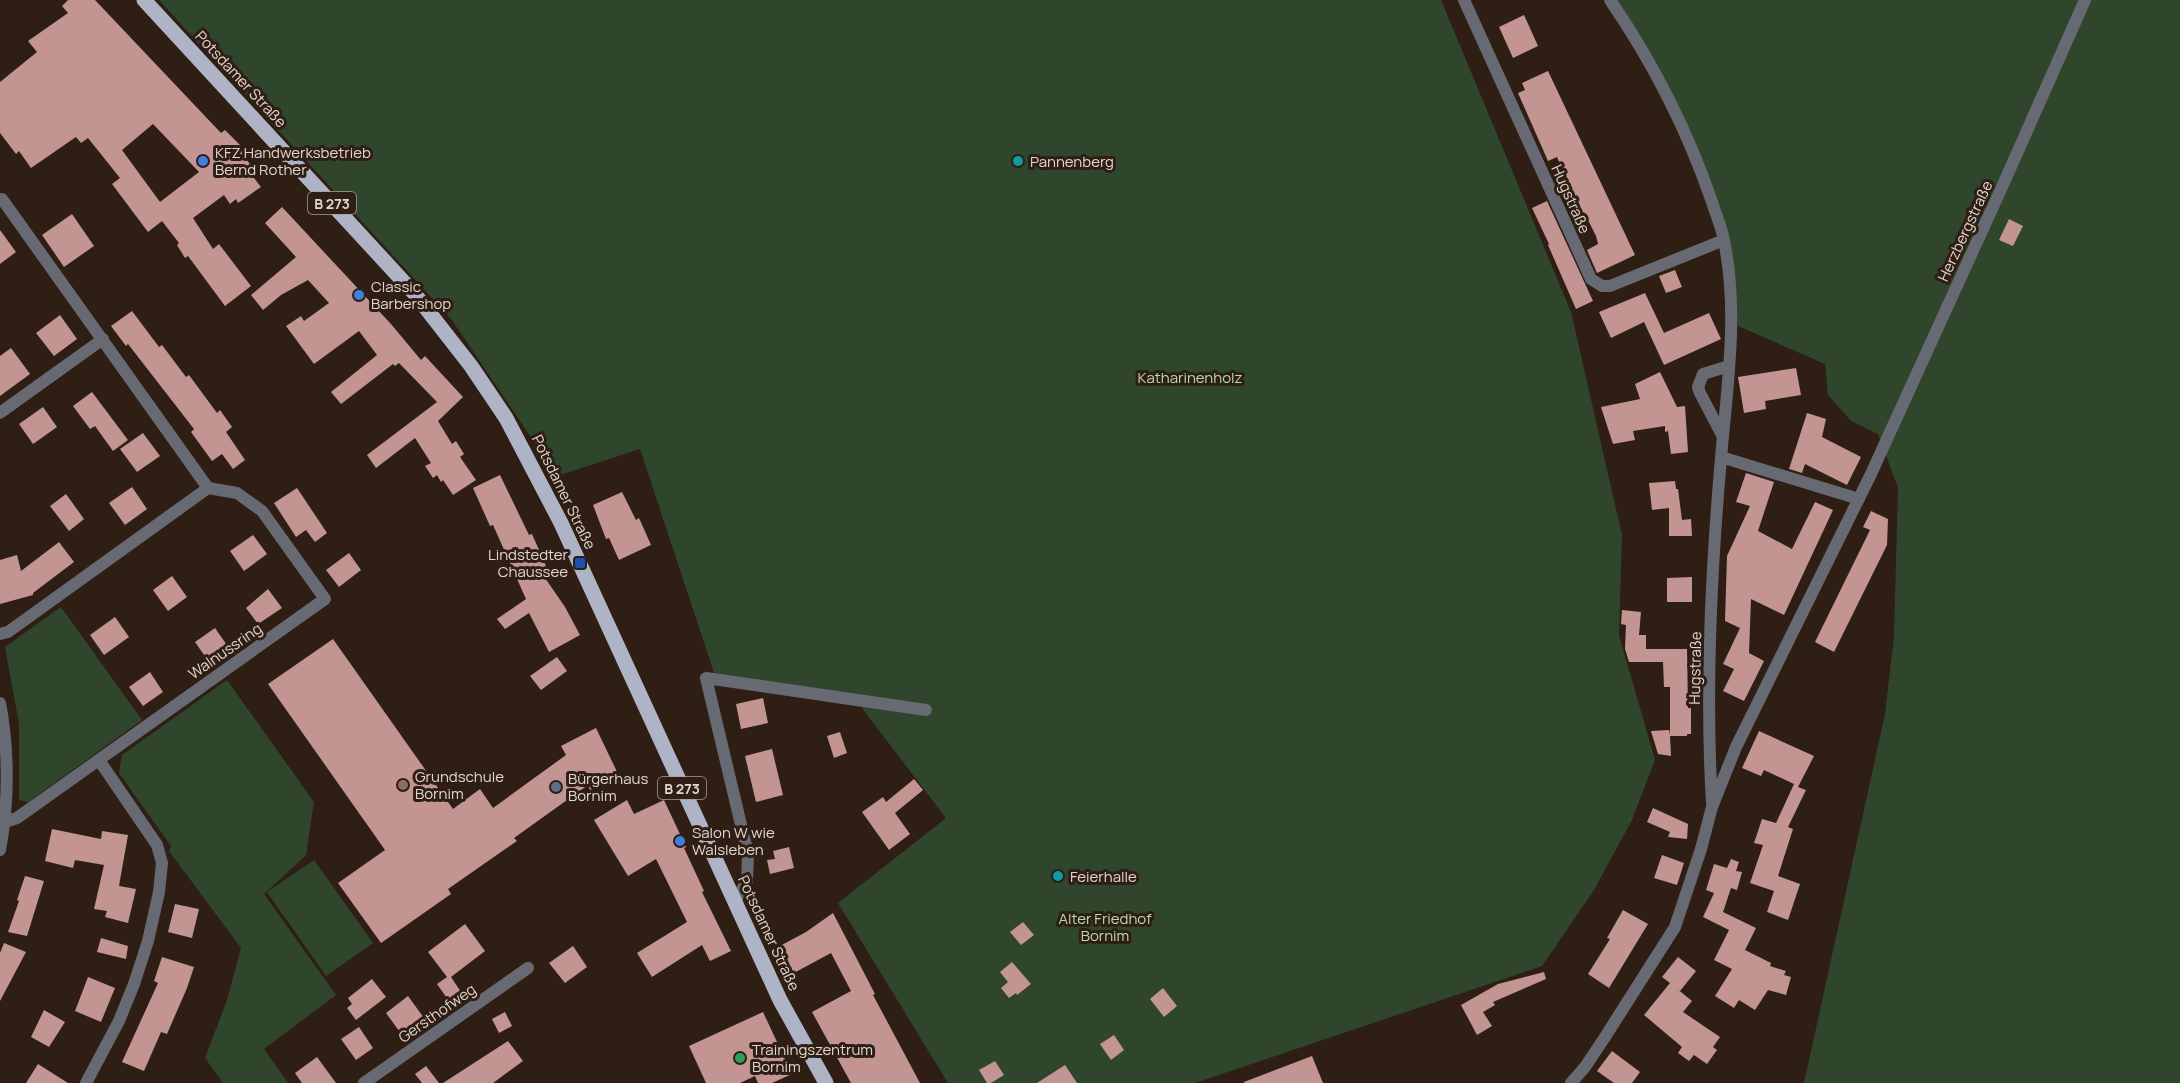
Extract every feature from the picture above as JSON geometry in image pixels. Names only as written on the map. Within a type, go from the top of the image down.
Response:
[{"type":"main road","name":"Potsdamer Straße","points":[[144,0],[408,286],[457,347],[506,418],[561,523],[780,1000],[826,1083]]},
{"type":"street","name":"Hugstraße","points":[[1464,0],[1591,279],[1602,286],[1610,286],[1724,240]]},
{"type":"street","name":"Hugstraße","points":[[1610,0],[1658,81],[1699,164],[1724,240],[1731,309],[1711,645],[1709,754],[1712,807]]},
{"type":"street","name":"Herzbergstraße","points":[[1871,474],[2085,0]]},
{"type":"street","points":[[0,201],[2,199],[208,488],[8,632],[0,634]]},
{"type":"street","points":[[0,412],[103,339]]},
{"type":"street","points":[[1723,436],[1698,387],[1703,374],[1729,366]]},
{"type":"street","points":[[1721,458],[1859,499]]},
{"type":"street","name":"Hugstraße","points":[[1571,1083],[1585,1067],[1670,939],[1687,895],[1712,807],[1732,755],[1766,682],[1871,474]]},
{"type":"street","name":"Walnussring","points":[[4,822],[17,818],[325,599],[262,511],[237,493],[208,488]]},
{"type":"street","points":[[734,903],[747,881],[748,854],[706,678],[926,710]]},
{"type":"street","points":[[0,703],[4,726],[4,822],[0,850]]},
{"type":"street","points":[[86,1083],[119,1021],[134,984],[148,941],[159,892],[162,863],[157,845],[99,760]]},
{"type":"street","name":"Gersthofweg","points":[[364,1083],[528,968]]},
{"type":"green space","name":"Katharinenholz","points":[[159,0],[1441,0],[1571,312],[1622,535],[1619,635],[1655,760],[1632,820],[1594,890],[1542,966],[1195,1083],[948,1083],[838,903],[946,818],[861,707],[718,685],[640,449],[557,476],[452,320]]},
{"type":"green space","points":[[1610,0],[2180,0],[2180,1083],[1804,1083],[1885,714],[1894,636],[1898,488],[1878,434],[1851,421],[1828,395],[1825,364],[1738,326],[1724,240],[1699,164]]},
{"type":"green space","points":[[61,607],[142,720],[28,802],[19,800],[19,724],[5,647]]},
{"type":"green space","points":[[227,680],[314,802],[306,855],[264,894],[336,995],[264,1049],[288,1083],[223,1083],[205,1058],[227,1000],[241,948],[169,851],[171,846],[119,773],[122,755]]},
{"type":"green space","points":[[314,860],[373,943],[326,976],[267,892]]},
{"type":"building","points":[[68,0],[95,0],[221,133],[225,130],[250,155],[246,159],[258,175],[254,178],[261,187],[238,203],[236,199],[230,204],[224,195],[193,218],[213,249],[219,244],[251,286],[225,306],[188,256],[185,258],[177,245],[179,243],[162,221],[148,232],[112,184],[120,178],[88,138],[81,143],[76,137],[31,168],[19,151],[16,154],[0,133],[0,82],[37,52],[28,41],[68,13],[62,6]],"holes":[[[153,124],[199,172],[160,202],[122,150]]]},
{"type":"building","points":[[1524,15],[1538,46],[1513,58],[1499,27]]},
{"type":"building","points":[[1548,71],[1635,255],[1597,273],[1587,250],[1598,244],[1596,236],[1584,212],[1572,218],[1560,187],[1568,182],[1557,157],[1548,161],[1518,93],[1525,90],[1522,83]]},
{"type":"building","points":[[1547,201],[1593,301],[1576,309],[1532,208]]},
{"type":"building","points":[[282,207],[391,324],[421,360],[425,356],[463,397],[438,421],[452,444],[456,441],[464,454],[460,457],[476,480],[453,495],[443,480],[441,482],[437,475],[433,478],[425,466],[431,463],[415,438],[376,468],[367,455],[437,402],[399,363],[395,366],[393,364],[341,404],[331,392],[377,355],[359,331],[314,364],[286,326],[301,316],[304,321],[329,303],[308,280],[281,295],[263,310],[251,295],[296,257],[265,223]]},
{"type":"building","points":[[72,214],[94,246],[64,267],[42,235]]},
{"type":"building","points":[[2009,219],[2023,226],[2013,246],[1999,240]]},
{"type":"building","points":[[0,230],[16,252],[0,264]]},
{"type":"building","points":[[1675,270],[1682,287],[1666,293],[1659,276]]},
{"type":"building","points":[[1645,293],[1664,333],[1709,313],[1721,339],[1664,365],[1644,322],[1611,338],[1599,312]]},
{"type":"building","points":[[132,311],[159,347],[162,345],[186,377],[189,375],[217,413],[220,410],[232,427],[226,432],[245,460],[233,469],[222,454],[212,461],[191,432],[194,429],[128,344],[126,346],[111,326]]},
{"type":"building","points":[[60,315],[77,339],[54,356],[36,333]]},
{"type":"building","points":[[11,348],[30,374],[0,396],[0,356]]},
{"type":"building","points":[[1796,368],[1801,395],[1765,401],[1766,409],[1744,413],[1738,377]]},
{"type":"building","points":[[1660,372],[1677,407],[1685,406],[1688,452],[1671,454],[1668,431],[1665,432],[1665,426],[1633,431],[1635,440],[1613,444],[1601,407],[1640,399],[1635,384]]},
{"type":"building","points":[[92,392],[128,440],[113,451],[95,426],[90,429],[73,406]]},
{"type":"building","points":[[43,407],[57,427],[33,444],[19,424]]},
{"type":"building","points":[[1807,413],[1826,419],[1822,437],[1861,457],[1847,485],[1805,464],[1802,473],[1789,469]]},
{"type":"building","points":[[143,433],[160,456],[137,472],[120,449]]},
{"type":"building","points":[[1746,473],[1774,482],[1758,531],[1792,549],[1815,502],[1833,510],[1784,615],[1751,599],[1749,653],[1764,661],[1744,701],[1723,691],[1734,669],[1723,664],[1740,628],[1725,621],[1727,556],[1750,506],[1736,502]]},
{"type":"building","points":[[500,475],[529,535],[532,534],[549,573],[543,575],[565,607],[580,635],[549,652],[529,613],[505,629],[497,619],[526,599],[493,525],[490,526],[473,488]]},
{"type":"building","points":[[1675,481],[1682,520],[1691,519],[1692,536],[1669,536],[1669,508],[1652,510],[1649,483]]},
{"type":"building","points":[[132,487],[147,509],[125,525],[109,503]]},
{"type":"building","points":[[297,488],[327,533],[315,542],[306,530],[296,537],[274,503]]},
{"type":"building","points":[[622,492],[636,520],[639,518],[651,545],[619,560],[609,538],[606,539],[593,505]]},
{"type":"building","points":[[66,494],[84,519],[69,531],[50,506]]},
{"type":"building","points":[[1871,511],[1888,519],[1887,545],[1834,652],[1815,642],[1870,530],[1863,527]]},
{"type":"building","points":[[253,535],[267,554],[244,571],[230,551]]},
{"type":"building","points":[[59,542],[74,562],[33,595],[0,604],[0,560],[17,555],[21,571]]},
{"type":"building","points":[[349,553],[361,570],[339,587],[326,570]]},
{"type":"building","points":[[172,576],[187,597],[168,611],[153,590]]},
{"type":"building","points":[[1692,577],[1692,602],[1667,602],[1667,578]]},
{"type":"building","points":[[268,589],[282,608],[258,624],[246,608]]},
{"type":"building","points":[[1622,610],[1641,612],[1639,635],[1646,635],[1646,649],[1687,649],[1691,734],[1670,736],[1671,756],[1658,754],[1651,731],[1669,730],[1670,735],[1670,687],[1664,687],[1663,662],[1629,662],[1625,649],[1626,625],[1621,624]]},
{"type":"building","points":[[115,617],[129,637],[104,655],[90,635]]},
{"type":"building","points":[[215,628],[229,648],[209,662],[195,642]]},
{"type":"building","points":[[333,639],[453,809],[480,789],[493,808],[566,755],[561,746],[596,728],[619,776],[590,790],[588,785],[514,838],[517,841],[448,889],[451,894],[381,943],[338,883],[385,850],[268,684]]},
{"type":"building","points":[[557,657],[567,671],[541,690],[530,676]]},
{"type":"building","points":[[150,672],[163,692],[143,706],[129,687]]},
{"type":"building","points":[[763,698],[768,723],[741,729],[736,704]]},
{"type":"building","points":[[1759,731],[1814,756],[1798,787],[1806,790],[1788,827],[1793,829],[1778,876],[1800,884],[1788,920],[1767,912],[1774,891],[1750,883],[1763,845],[1754,843],[1762,819],[1776,823],[1794,784],[1764,770],[1761,776],[1742,768]]},
{"type":"building","points":[[840,732],[847,753],[834,758],[827,736]]},
{"type":"building","points":[[772,749],[783,795],[756,802],[745,756]]},
{"type":"building","points":[[914,779],[923,790],[895,813],[910,834],[889,850],[862,812],[883,797],[886,802]]},
{"type":"building","points":[[627,800],[634,814],[664,800],[686,847],[684,848],[704,891],[702,892],[731,951],[710,961],[702,945],[652,977],[637,953],[687,922],[656,859],[628,876],[594,820]]},
{"type":"building","points":[[1653,808],[1688,824],[1687,839],[1668,837],[1670,832],[1647,822]]},
{"type":"building","points":[[52,829],[101,839],[102,831],[128,835],[119,886],[136,889],[128,923],[105,917],[107,911],[94,909],[104,865],[75,860],[73,868],[45,861]]},
{"type":"building","points":[[789,847],[794,868],[770,874],[767,860],[775,859],[773,851]]},
{"type":"building","points":[[1662,855],[1684,863],[1677,885],[1654,878]]},
{"type":"building","points":[[1731,859],[1739,862],[1736,871],[1742,872],[1737,890],[1731,888],[1723,912],[1756,928],[1745,950],[1771,963],[1770,966],[1786,971],[1784,975],[1791,977],[1786,995],[1768,990],[1755,1010],[1739,1000],[1734,1008],[1715,996],[1732,969],[1714,960],[1729,930],[1703,917],[1714,893],[1706,890],[1714,864],[1727,868]]},
{"type":"building","points":[[25,876],[44,881],[27,936],[8,932]]},
{"type":"building","points":[[175,904],[199,909],[192,938],[168,932]]},
{"type":"building","points":[[1623,910],[1648,924],[1609,988],[1588,974],[1610,939],[1607,938]]},
{"type":"building","points":[[833,913],[920,1083],[851,1083],[812,1012],[851,991],[831,953],[792,974],[778,947],[806,932]]},
{"type":"building","points":[[1023,922],[1034,935],[1021,945],[1010,932]]},
{"type":"building","points":[[465,924],[485,951],[451,977],[461,992],[449,1001],[437,984],[447,977],[428,952]]},
{"type":"building","points":[[101,938],[128,946],[126,959],[97,952]]},
{"type":"building","points":[[4,943],[26,952],[0,1001],[0,953]]},
{"type":"building","points":[[573,946],[587,967],[565,983],[549,963]]},
{"type":"building","points":[[162,957],[194,967],[167,1034],[161,1032],[144,1071],[122,1062],[158,983],[154,981]]},
{"type":"building","points":[[1678,957],[1696,971],[1680,991],[1676,988],[1692,1001],[1683,1012],[1720,1037],[1713,1047],[1717,1050],[1707,1064],[1694,1055],[1689,1061],[1678,1053],[1682,1047],[1644,1015],[1670,983],[1662,977]]},
{"type":"building","points":[[1012,962],[1031,984],[1009,998],[1001,988],[1008,982],[1000,972]]},
{"type":"building","points":[[1544,972],[1546,979],[1493,1002],[1495,1005],[1483,1012],[1492,1026],[1477,1035],[1461,1005],[1498,984]]},
{"type":"building","points":[[88,977],[115,988],[101,1022],[75,1011]]},
{"type":"building","points":[[372,979],[386,997],[356,1020],[347,1008],[352,1004],[348,998]]},
{"type":"building","points":[[1163,988],[1177,1006],[1164,1017],[1150,999]]},
{"type":"building","points":[[408,996],[424,1018],[402,1035],[386,1013]]},
{"type":"building","points":[[44,1010],[65,1022],[49,1047],[31,1037]]},
{"type":"building","points":[[505,1012],[512,1026],[499,1033],[492,1019]]},
{"type":"building","name":"Trainingszentrum Bornim","points":[[763,1012],[792,1074],[772,1083],[758,1083],[755,1076],[740,1083],[706,1083],[689,1046]]},
{"type":"building","points":[[359,1027],[373,1048],[356,1060],[341,1039]]},
{"type":"building","points":[[1114,1035],[1124,1050],[1111,1060],[1100,1044]]},
{"type":"building","points":[[508,1041],[523,1061],[493,1083],[443,1083]]},
{"type":"building","points":[[1612,1051],[1640,1072],[1632,1083],[1614,1083],[1597,1071]]},
{"type":"building","points":[[1312,1056],[1323,1083],[1244,1083],[1244,1082]]},
{"type":"building","points":[[317,1057],[336,1083],[302,1083],[295,1073]]},
{"type":"building","points":[[995,1061],[1004,1075],[987,1083],[979,1070]]},
{"type":"building","points":[[38,1064],[68,1083],[26,1083]]},
{"type":"building","points":[[1065,1065],[1077,1083],[1037,1083]]},
{"type":"building","points":[[426,1066],[439,1083],[422,1083],[415,1074]]},
{"type":"place","name":"KFZ Handwerksbetrieb Bernd Rother","points":[[203,161]]},
{"type":"place","name":"Pannenberg","points":[[1018,161]]},
{"type":"place","name":"Classic Barbershop","points":[[359,295]]},
{"type":"place","name":"Lindstedter Chaussee","points":[[580,563]]},
{"type":"place","name":"Grundschule Bornim","points":[[403,785]]},
{"type":"place","name":"Bürgerhaus Bornim","points":[[556,787]]},
{"type":"place","name":"Salon W wie Walsleben","points":[[680,841]]},
{"type":"place","name":"Feierhalle","points":[[1058,876]]},
{"type":"place","name":"Trainingszentrum Bornim","points":[[740,1058]]},
{"type":"park label","name":"Alter Friedhof Bornim","points":[[1105,926]]}]
